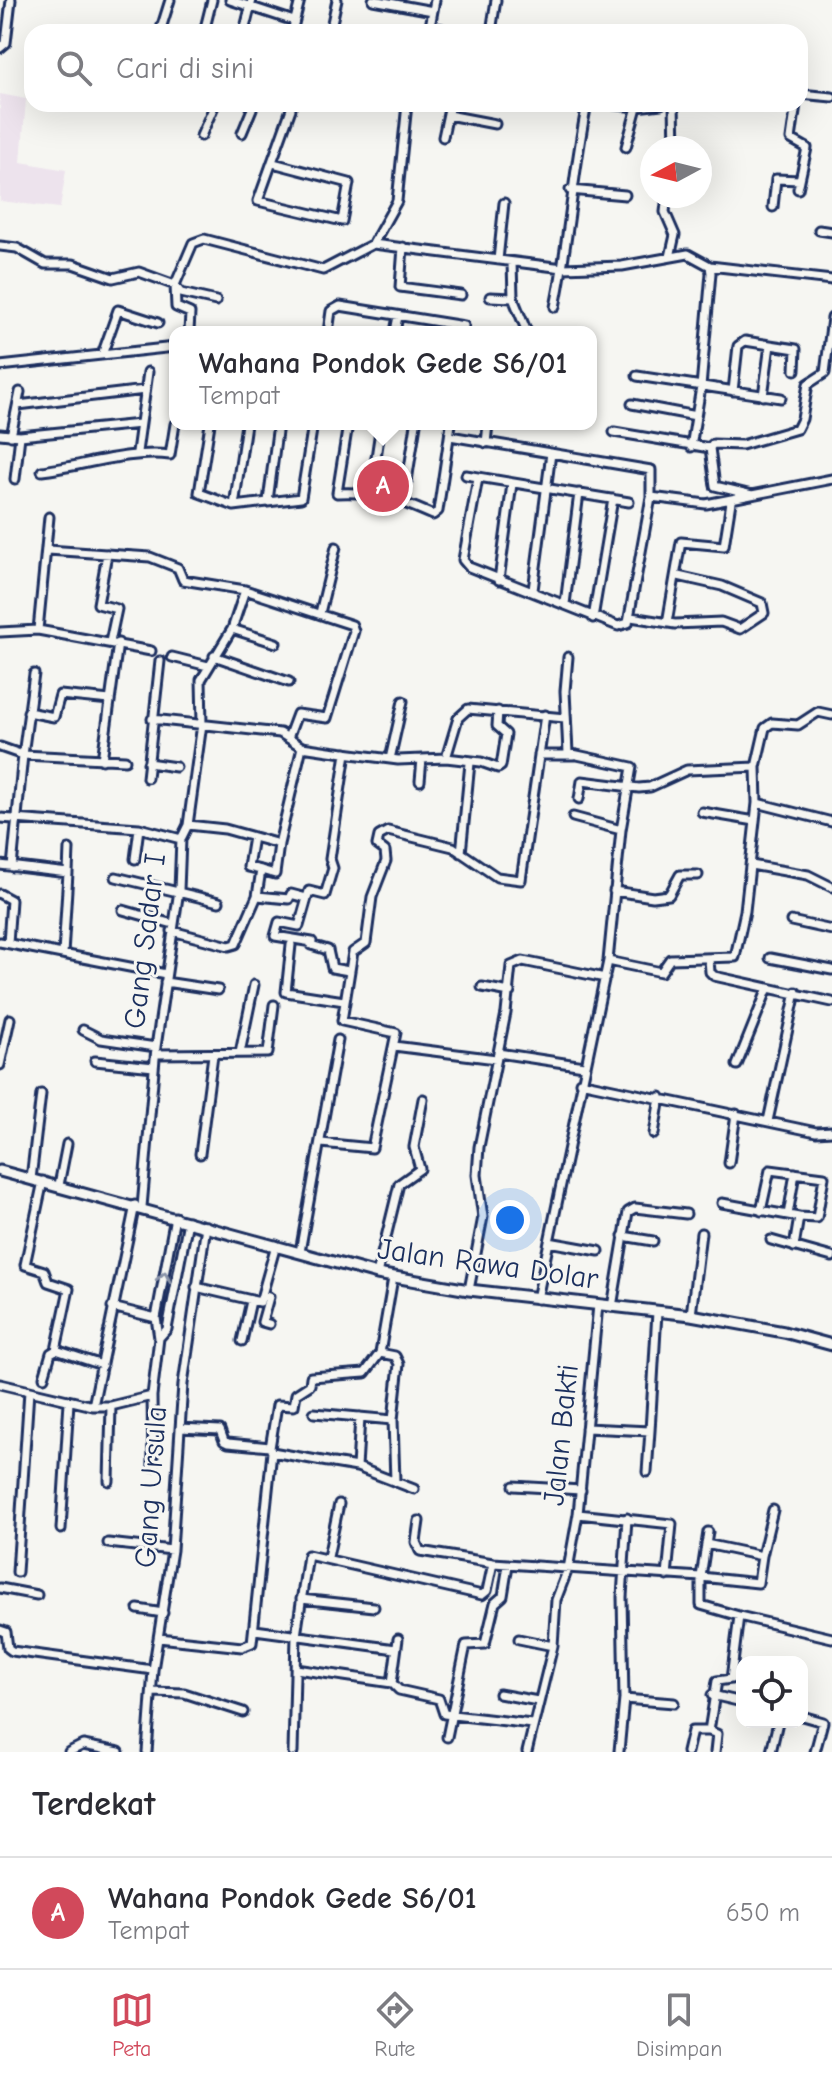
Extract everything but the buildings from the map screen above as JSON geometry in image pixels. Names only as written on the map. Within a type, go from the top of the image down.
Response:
[{"type":"street","points":[[0,48],[6,43],[11,0]]},
{"type":"street","points":[[162,24],[170,0]]},
{"type":"street","points":[[206,24],[212,0]]},
{"type":"street","points":[[230,0],[251,4],[294,21]]},
{"type":"street","points":[[293,24],[300,0]]},
{"type":"street","points":[[332,24],[337,0]]},
{"type":"street","points":[[373,0],[433,11]]},
{"type":"street","points":[[431,24],[435,0]]},
{"type":"street","points":[[492,24],[496,0]]},
{"type":"street","points":[[246,24],[251,4]]},
{"type":"street","points":[[808,94],[832,94]]},
{"type":"street","points":[[201,136],[212,112]]},
{"type":"street","points":[[242,133],[251,112]]},
{"type":"street","points":[[273,163],[349,183],[342,221],[260,202],[258,198],[290,112]]},
{"type":"street","points":[[373,244],[397,201],[406,112]]},
{"type":"street","points":[[443,137],[449,112]]},
{"type":"street","points":[[555,307],[563,268],[570,190],[585,112]]},
{"type":"street","points":[[626,147],[636,112]]},
{"type":"street","points":[[674,112],[675,136]]},
{"type":"street","points":[[773,207],[776,179],[799,185],[807,148],[791,139],[795,112]]},
{"type":"street","points":[[448,115],[495,124]]},
{"type":"street","points":[[570,190],[625,195]]},
{"type":"street","points":[[498,260],[504,203]]},
{"type":"street","points":[[666,208],[675,235],[670,257]]},
{"type":"street","points":[[819,230],[832,232]]},
{"type":"street","points":[[189,326],[190,313],[176,307],[175,285],[193,243],[199,240],[323,270],[373,244],[563,268],[622,266],[688,254],[710,266],[832,280]]},
{"type":"street","points":[[0,246],[17,248],[45,264],[73,264],[113,278],[139,272],[175,285],[181,293],[216,301]]},
{"type":"street","points":[[403,247],[400,287],[461,295]]},
{"type":"street","points":[[512,262],[513,298],[525,326]]},
{"type":"street","points":[[691,447],[701,387],[710,266]]},
{"type":"street","points":[[490,297],[513,298]]},
{"type":"street","points":[[329,326],[334,307],[464,326]]},
{"type":"street","points":[[103,352],[118,310],[158,323]]},
{"type":"street","points":[[396,326],[398,316]]},
{"type":"street","points":[[614,432],[710,448],[713,444],[742,445],[797,429],[802,419],[808,384],[825,373],[832,318]]},
{"type":"street","points":[[733,391],[740,343],[796,349],[795,370]]},
{"type":"street","points":[[763,396],[770,345]]},
{"type":"street","points":[[0,366],[103,352],[169,347]]},
{"type":"street","points":[[137,452],[148,372]]},
{"type":"street","points":[[637,376],[781,398]]},
{"type":"street","points":[[18,405],[145,390]]},
{"type":"street","points":[[15,479],[20,392]]},
{"type":"street","points":[[632,404],[696,416]]},
{"type":"street","points":[[0,434],[16,436],[140,424]]},
{"type":"street","points":[[42,471],[106,462],[137,452],[170,455],[174,430]]},
{"type":"street","points":[[209,430],[199,493],[234,506],[301,498],[312,430]]},
{"type":"street","points":[[234,506],[245,430]]},
{"type":"street","points":[[268,501],[277,430]]},
{"type":"street","points":[[347,430],[337,493],[371,491],[404,500],[431,515],[438,511],[450,430]]},
{"type":"street","points":[[371,491],[380,430]]},
{"type":"street","points":[[404,500],[415,430]]},
{"type":"street","points":[[486,443],[487,430]]},
{"type":"street","points":[[450,436],[648,466],[653,474],[651,497],[631,617]]},
{"type":"street","points":[[710,448],[715,486],[754,496]]},
{"type":"street","points":[[533,590],[551,453]]},
{"type":"street","points":[[466,475],[629,502]]},
{"type":"street","points":[[478,478],[461,558],[474,570],[533,590],[618,626],[631,617],[667,623],[711,621],[743,629],[765,609],[762,603],[732,589],[678,576]]},
{"type":"street","points":[[651,497],[696,504],[731,502],[832,479]]},
{"type":"street","points":[[499,580],[512,484]]},
{"type":"street","points":[[565,604],[579,493]]},
{"type":"street","points":[[593,618],[613,499]]},
{"type":"street","points":[[671,540],[724,546],[731,502]]},
{"type":"street","points":[[38,630],[49,517]]},
{"type":"street","points":[[667,623],[678,576],[681,542]]},
{"type":"street","points":[[320,613],[336,547]]},
{"type":"street","points":[[48,550],[150,557],[178,568],[183,580],[245,590],[352,625],[354,631],[327,720],[297,714],[288,738]]},
{"type":"street","points":[[102,760],[117,609],[98,604],[107,554]]},
{"type":"street","points":[[181,839],[188,825],[202,724],[201,680],[232,629],[245,590]]},
{"type":"street","points":[[232,629],[276,643]]},
{"type":"street","points":[[0,632],[38,630],[151,651]]},
{"type":"street","points":[[214,656],[289,682]]},
{"type":"street","points":[[172,657],[208,666]]},
{"type":"street","points":[[568,657],[566,748],[573,755]]},
{"type":"street","points":[[147,778],[160,661]]},
{"type":"street","points":[[12,867],[34,674]]},
{"type":"street","points":[[28,712],[54,717],[60,695],[110,700]]},
{"type":"street","points":[[390,759],[403,701]]},
{"type":"street","points":[[446,758],[463,711],[565,718]]},
{"type":"street","points":[[152,719],[280,733],[302,747],[390,759],[446,758],[501,766],[506,734],[497,726],[498,711]]},
{"type":"street","points":[[608,961],[661,972],[670,959],[735,957],[751,865],[757,803],[756,767],[765,728],[772,723],[798,725],[818,712],[832,715]]},
{"type":"street","points":[[321,1143],[372,1148],[394,1046],[396,1033],[342,1021],[353,952],[366,943],[372,897],[386,861],[385,851],[377,845],[380,834],[388,831],[415,836],[461,853],[497,877],[521,880],[545,715]]},
{"type":"street","points":[[0,747],[23,755],[125,760]]},
{"type":"street","points":[[253,837],[248,867],[275,874],[302,747]]},
{"type":"street","points":[[346,753],[325,895],[309,891],[299,926],[279,922],[275,936],[312,942],[311,945],[328,950],[332,968],[349,971]]},
{"type":"street","points":[[537,1299],[580,1082],[608,961],[630,764],[573,755],[539,755]]},
{"type":"street","points":[[420,781],[422,759]]},
{"type":"street","points":[[148,763],[176,767]]},
{"type":"street","points":[[461,853],[470,763]]},
{"type":"street","points":[[579,799],[582,781],[650,787],[687,770],[756,767]]},
{"type":"street","points":[[757,803],[832,822]]},
{"type":"street","points":[[702,812],[755,821]]},
{"type":"street","points":[[573,817],[621,830]]},
{"type":"street","name":"Gang Sadar I","points":[[0,818],[139,828],[181,839],[179,890],[138,1206],[112,1307],[93,1406]]},
{"type":"street","points":[[188,825],[225,829],[279,844]]},
{"type":"street","points":[[135,859],[139,828]]},
{"type":"street","points":[[63,954],[69,849]]},
{"type":"street","points":[[0,865],[68,873]]},
{"type":"street","points":[[751,865],[808,875],[832,887]]},
{"type":"street","points":[[123,910],[233,945],[257,896],[261,870]]},
{"type":"street","points":[[614,891],[653,897],[669,895],[680,875],[698,875]]},
{"type":"street","points":[[116,877],[219,902]]},
{"type":"street","points":[[0,894],[11,900],[4,942],[218,990]]},
{"type":"street","points":[[257,896],[273,900],[289,899],[291,894],[306,898]]},
{"type":"street","points":[[791,921],[832,930]]},
{"type":"street","points":[[291,945],[286,992],[344,1001]]},
{"type":"street","points":[[770,958],[832,970]]},
{"type":"street","points":[[709,959],[710,972],[714,976],[832,1002]]},
{"type":"street","points":[[469,1290],[483,1217],[477,1161],[510,992],[511,966],[518,961],[605,978]]},
{"type":"street","points":[[240,1053],[254,985]]},
{"type":"street","points":[[482,987],[510,992]]},
{"type":"street","points":[[737,1065],[768,988]]},
{"type":"street","points":[[768,1121],[796,992]]},
{"type":"street","points":[[83,1030],[101,1039],[156,1051],[213,1055],[270,1051],[274,1005]]},
{"type":"street","points":[[0,1065],[10,1019]]},
{"type":"street","points":[[300,1252],[338,1040]]},
{"type":"street","points":[[394,1046],[584,1066]]},
{"type":"street","points":[[200,1154],[213,1055]]},
{"type":"street","points":[[95,1061],[154,1067]]},
{"type":"street","points":[[580,1082],[816,1132],[832,1131]]},
{"type":"street","points":[[31,1179],[41,1094]]},
{"type":"street","points":[[654,1134],[660,1097]]},
{"type":"street","points":[[377,1274],[399,1184],[420,1169],[414,1147],[423,1099]]},
{"type":"street","points":[[729,1163],[736,1114]]},
{"type":"street","points":[[59,1185],[67,1144]]},
{"type":"street","name":"Jalan Rawa Dolar","points":[[0,1171],[138,1206],[393,1278],[537,1299],[691,1315],[784,1332],[832,1345]]},
{"type":"street","points":[[722,1203],[761,1211],[799,1217],[817,1218],[825,1179],[769,1171],[761,1211]]},
{"type":"street","points":[[788,1215],[795,1173]]},
{"type":"street","points":[[43,1181],[25,1265],[44,1271],[48,1282],[69,1289],[56,1350],[51,1353],[44,1377]]},
{"type":"street","points":[[612,1307],[626,1215],[631,1209],[686,1214]]},
{"type":"street","points":[[153,1466],[152,1396],[159,1338],[156,1318],[175,1217]]},
{"type":"street","points":[[794,1247],[799,1217]]},
{"type":"street","points":[[159,1338],[167,1329],[189,1220]]},
{"type":"street","name":"Gang Ursula","points":[[147,1752],[153,1670],[172,1550],[180,1428],[206,1226]]},
{"type":"street","points":[[691,1315],[701,1233]]},
{"type":"street","points":[[623,1236],[653,1241]]},
{"type":"street","points":[[771,1240],[832,1257]]},
{"type":"street","points":[[549,1242],[599,1251]]},
{"type":"street","points":[[196,1287],[260,1302],[276,1245]]},
{"type":"street","points":[[159,1638],[242,1647],[252,1643],[277,1405],[294,1406],[296,1394],[310,1385],[311,1377],[365,1373],[380,1353],[393,1278]]},
{"type":"street","points":[[262,1295],[269,1297],[262,1322],[269,1324]]},
{"type":"street","points":[[242,1341],[251,1301]]},
{"type":"street","name":"Jalan Bakti","points":[[527,1752],[553,1646],[558,1591],[568,1569],[578,1514],[598,1305]]},
{"type":"street","points":[[112,1307],[156,1318]]},
{"type":"street","points":[[647,1472],[657,1312]]},
{"type":"street","points":[[56,1350],[102,1365]]},
{"type":"street","points":[[380,1353],[395,1356],[399,1364],[393,1420],[395,1481]]},
{"type":"street","points":[[0,1384],[93,1406],[111,1406],[152,1396]]},
{"type":"street","points":[[17,1572],[29,1391]]},
{"type":"street","points":[[61,1529],[69,1402]]},
{"type":"street","points":[[109,1481],[111,1406]]},
{"type":"street","points":[[314,1413],[393,1420]]},
{"type":"street","points":[[357,1467],[360,1417]]},
{"type":"street","points":[[180,1428],[220,1430],[228,1443],[357,1467],[414,1489]]},
{"type":"street","points":[[586,1428],[650,1431]]},
{"type":"street","points":[[514,1486],[581,1490]]},
{"type":"street","points":[[328,1557],[339,1504]]},
{"type":"street","points":[[419,1521],[416,1542],[420,1551],[508,1565],[758,1583],[773,1510]]},
{"type":"street","points":[[578,1514],[672,1524],[667,1576]]},
{"type":"street","points":[[619,1751],[624,1699],[622,1597],[626,1573],[627,1518]]},
{"type":"street","points":[[708,1532],[701,1577],[701,1605],[832,1638]]},
{"type":"street","points":[[108,1543],[172,1550]]},
{"type":"street","points":[[706,1544],[762,1556]]},
{"type":"street","points":[[293,1752],[296,1636],[308,1555],[328,1557],[357,1567],[482,1595],[487,1591],[493,1563]]},
{"type":"street","points":[[447,1737],[466,1645],[485,1644],[495,1603],[503,1596],[508,1565]]},
{"type":"street","points":[[0,1588],[37,1595]]},
{"type":"street","points":[[301,1599],[374,1607]]},
{"type":"street","points":[[138,1609],[163,1613]]},
{"type":"street","points":[[709,1731],[712,1695],[717,1681],[731,1679],[739,1616]]},
{"type":"street","points":[[0,1630],[6,1632],[12,1651],[153,1670]]},
{"type":"street","points":[[255,1630],[396,1649]]},
{"type":"street","points":[[392,1683],[398,1639]]},
{"type":"street","points":[[519,1639],[553,1646]]},
{"type":"street","points":[[296,1669],[392,1683],[399,1690],[439,1699],[441,1711],[453,1714],[532,1724]]},
{"type":"street","points":[[152,1692],[184,1693],[243,1712]]},
{"type":"street","points":[[499,1694],[538,1701]]},
{"type":"street","points":[[712,1695],[736,1701]]},
{"type":"street","points":[[624,1699],[674,1703]]},
{"type":"street","points":[[808,1718],[823,1722],[815,1752]]},
{"type":"street","points":[[771,1752],[777,1728]]},
{"type":"street","points":[[687,1752],[692,1731],[717,1734],[715,1752]]},
{"type":"street","points":[[69,1752],[83,1745],[119,1752]]},
{"type":"shaded area","points":[[0,94],[24,99],[21,162],[66,170],[60,208],[0,201]]},
{"type":"place","name":"Wahana Pondok Gede S6/01","points":[[383,486]]}]
